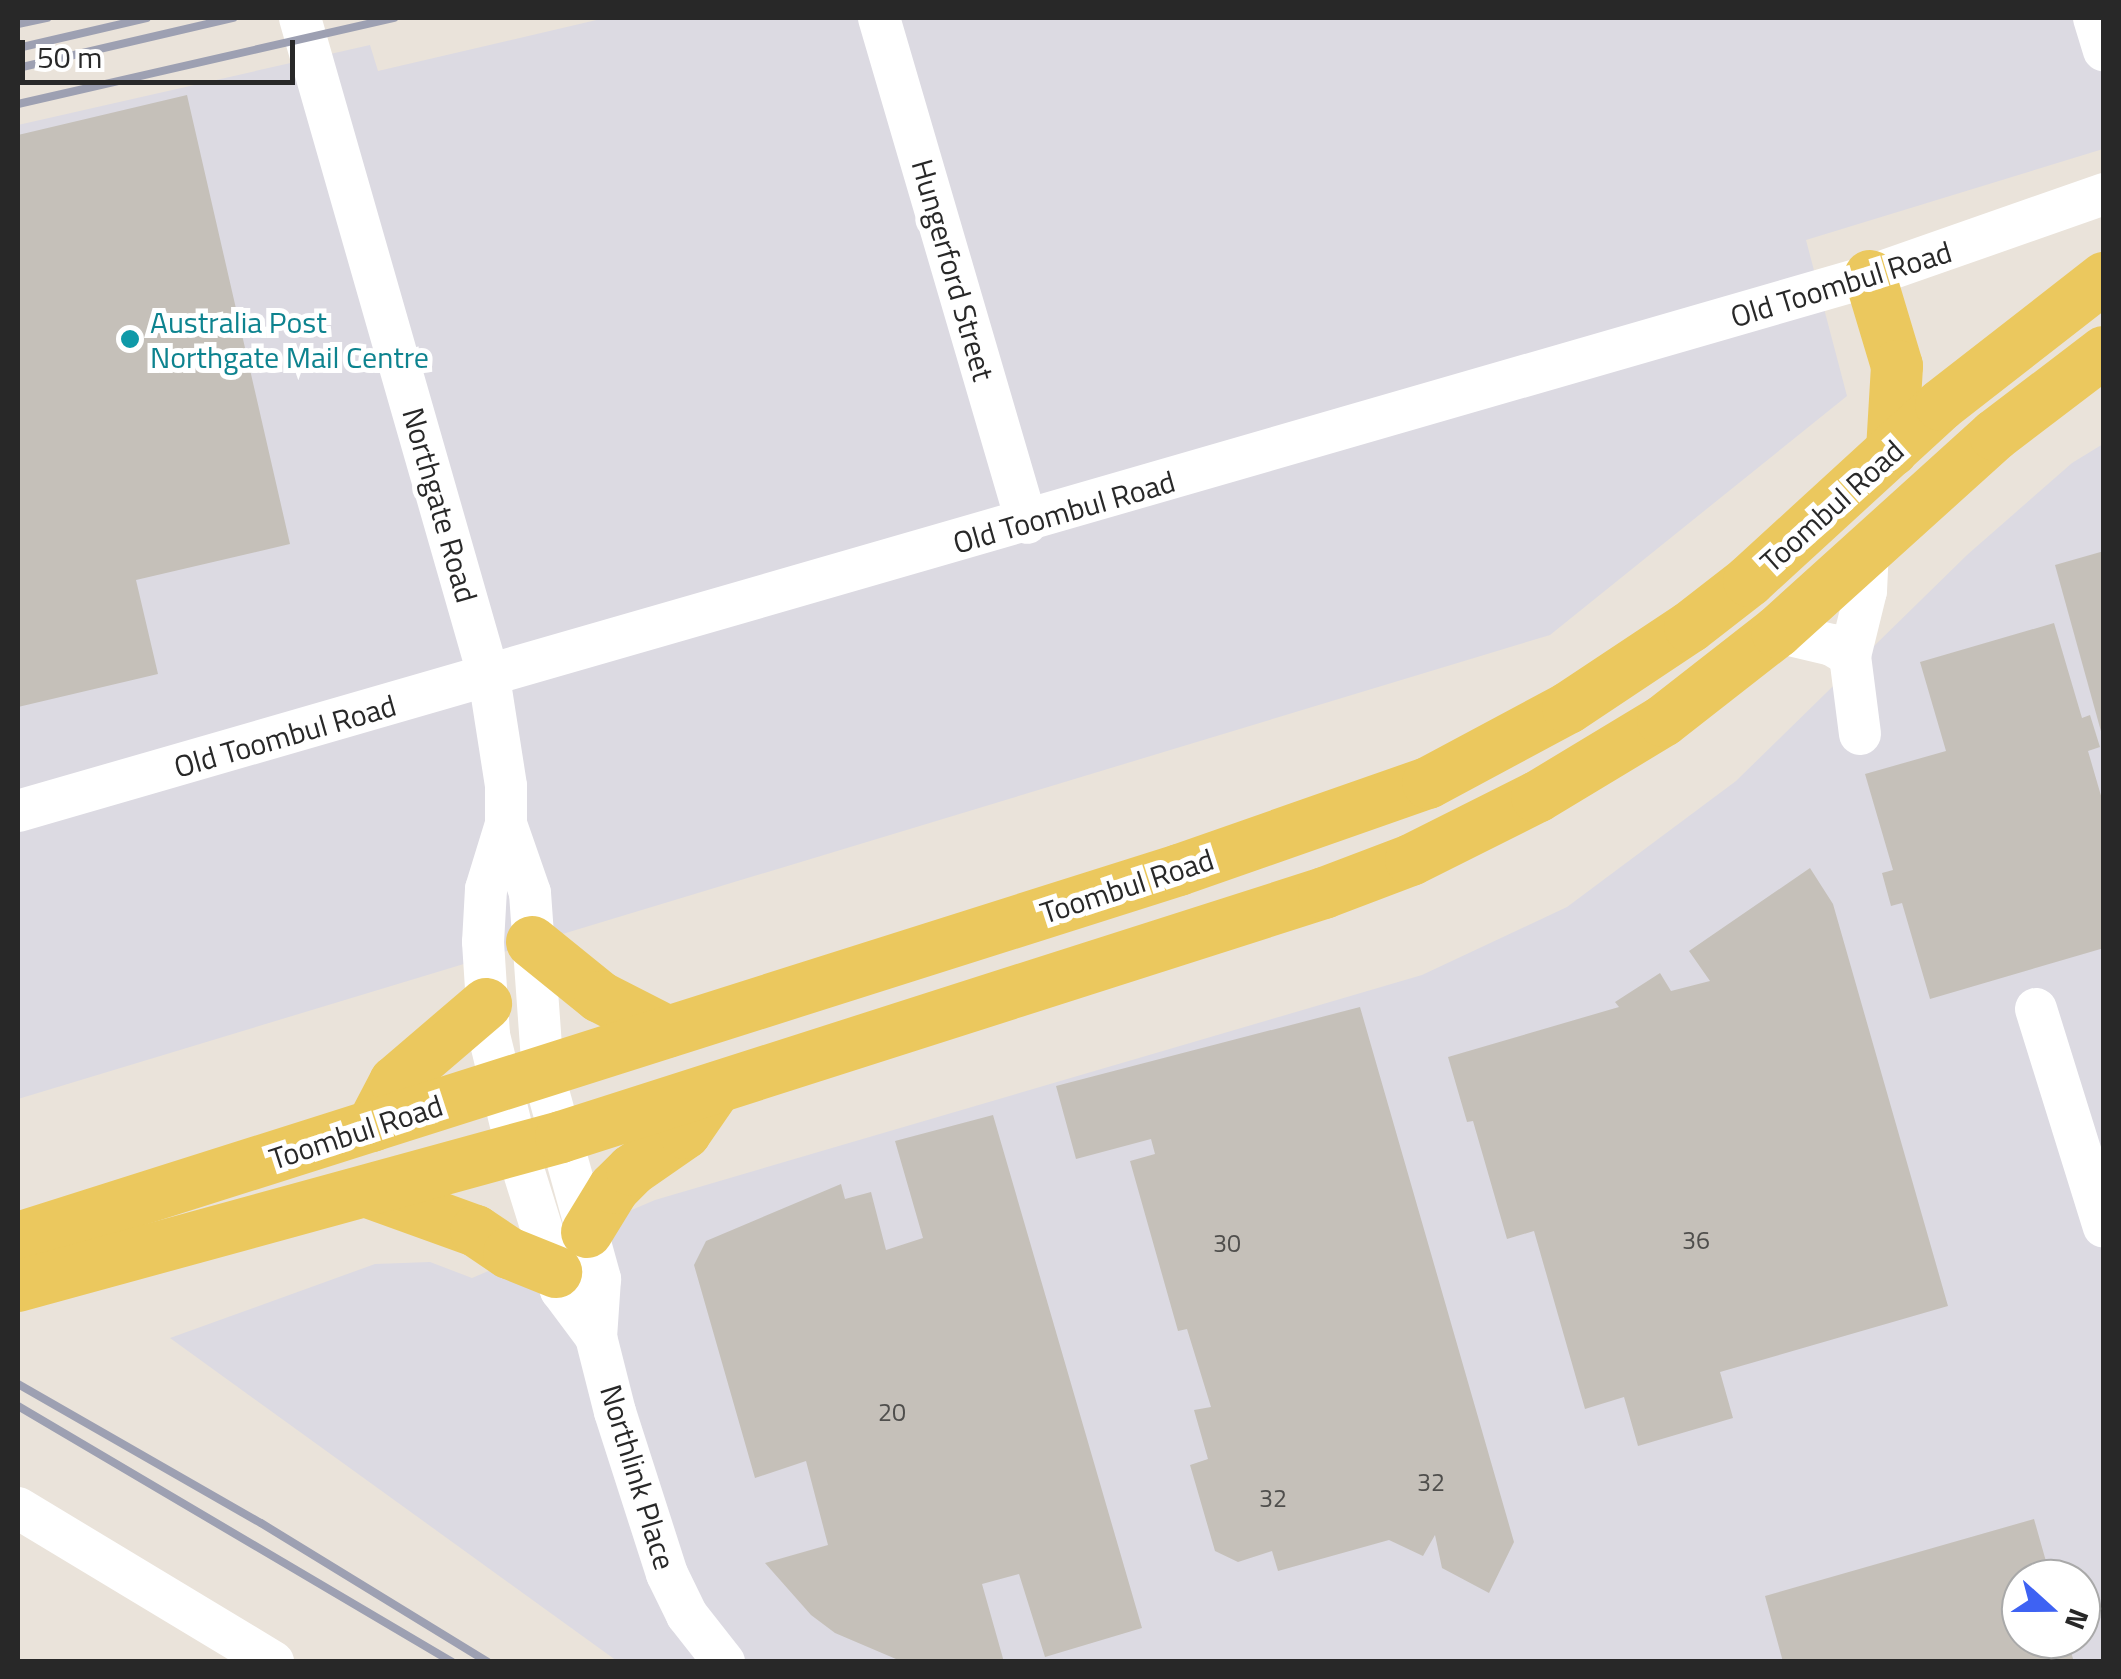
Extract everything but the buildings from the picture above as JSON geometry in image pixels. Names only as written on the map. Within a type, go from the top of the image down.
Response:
[{"type":"main road","points":[[1870,276],[1897,366],[1892,451]]},
{"type":"main road","name":"Toombul Road","points":[[18,1238],[1178,870],[1428,783],[1568,708],[1690,628],[1749,581],[2000,356],[2104,278]]},
{"type":"main road","name":"Toombul Road","points":[[18,1286],[368,1192],[716,1088],[1324,893],[1465,836],[1663,721],[1777,632],[1995,435],[2104,352]]},
{"type":"main road","points":[[532,942],[600,997],[668,1032]]},
{"type":"main road","points":[[372,1126],[395,1082],[486,1004]]},
{"type":"main road","points":[[588,1232],[614,1188],[632,1170],[685,1133],[716,1088]]},
{"type":"main road","points":[[368,1192],[476,1231],[509,1253],[556,1272]]},
{"type":"street","name":"Northgate Road","points":[[300,18],[489,677],[504,752],[506,824],[530,893],[532,942],[522,1080]]},
{"type":"street","name":"Hungerford Street","points":[[879,18],[1027,523]]},
{"type":"street","points":[[2094,18],[2104,50]]},
{"type":"street","name":"Old Toombul Road","points":[[18,811],[1027,523],[1870,276],[2104,194]]},
{"type":"street","points":[[1860,734],[1850,656],[1866,591],[1868,548]]},
{"type":"street","points":[[1777,632],[1832,645],[1850,656]]},
{"type":"street","name":"Northgate Road","points":[[506,824],[486,889],[486,1004],[522,1080],[539,1143]]},
{"type":"street","points":[[2036,1009],[2104,1227]]},
{"type":"street","name":"Northlink Place","points":[[539,1143],[588,1232],[600,1278],[596,1337],[650,1532],[688,1615],[724,1662]]},
{"type":"street","name":"Northlink Place","points":[[539,1143],[561,1290],[596,1337]]},
{"type":"street","points":[[18,1508],[274,1662]]},
{"type":"shaded area","points":[[605,18],[2103,18],[2103,149],[1806,240],[1847,396],[1550,635],[18,1099],[18,125],[370,45],[378,71]]},
{"type":"shaded area","points":[[2103,444],[2103,1661],[617,1661],[170,1338],[375,1264],[430,1262],[472,1278],[655,1200],[1422,975],[1567,907],[1736,781],[1967,555],[2072,463]]},
{"type":"railway","points":[[18,24],[47,18]]},
{"type":"railway","points":[[18,48],[147,18]]},
{"type":"railway","points":[[18,68],[233,18]]},
{"type":"railway","points":[[18,104],[394,18]]},
{"type":"railway","points":[[18,1384],[261,1523],[488,1662]]},
{"type":"railway","points":[[18,1406],[452,1662]]},
{"type":"place","name":"Australia Post Northgate Mail Centre","points":[[130,339]]}]
